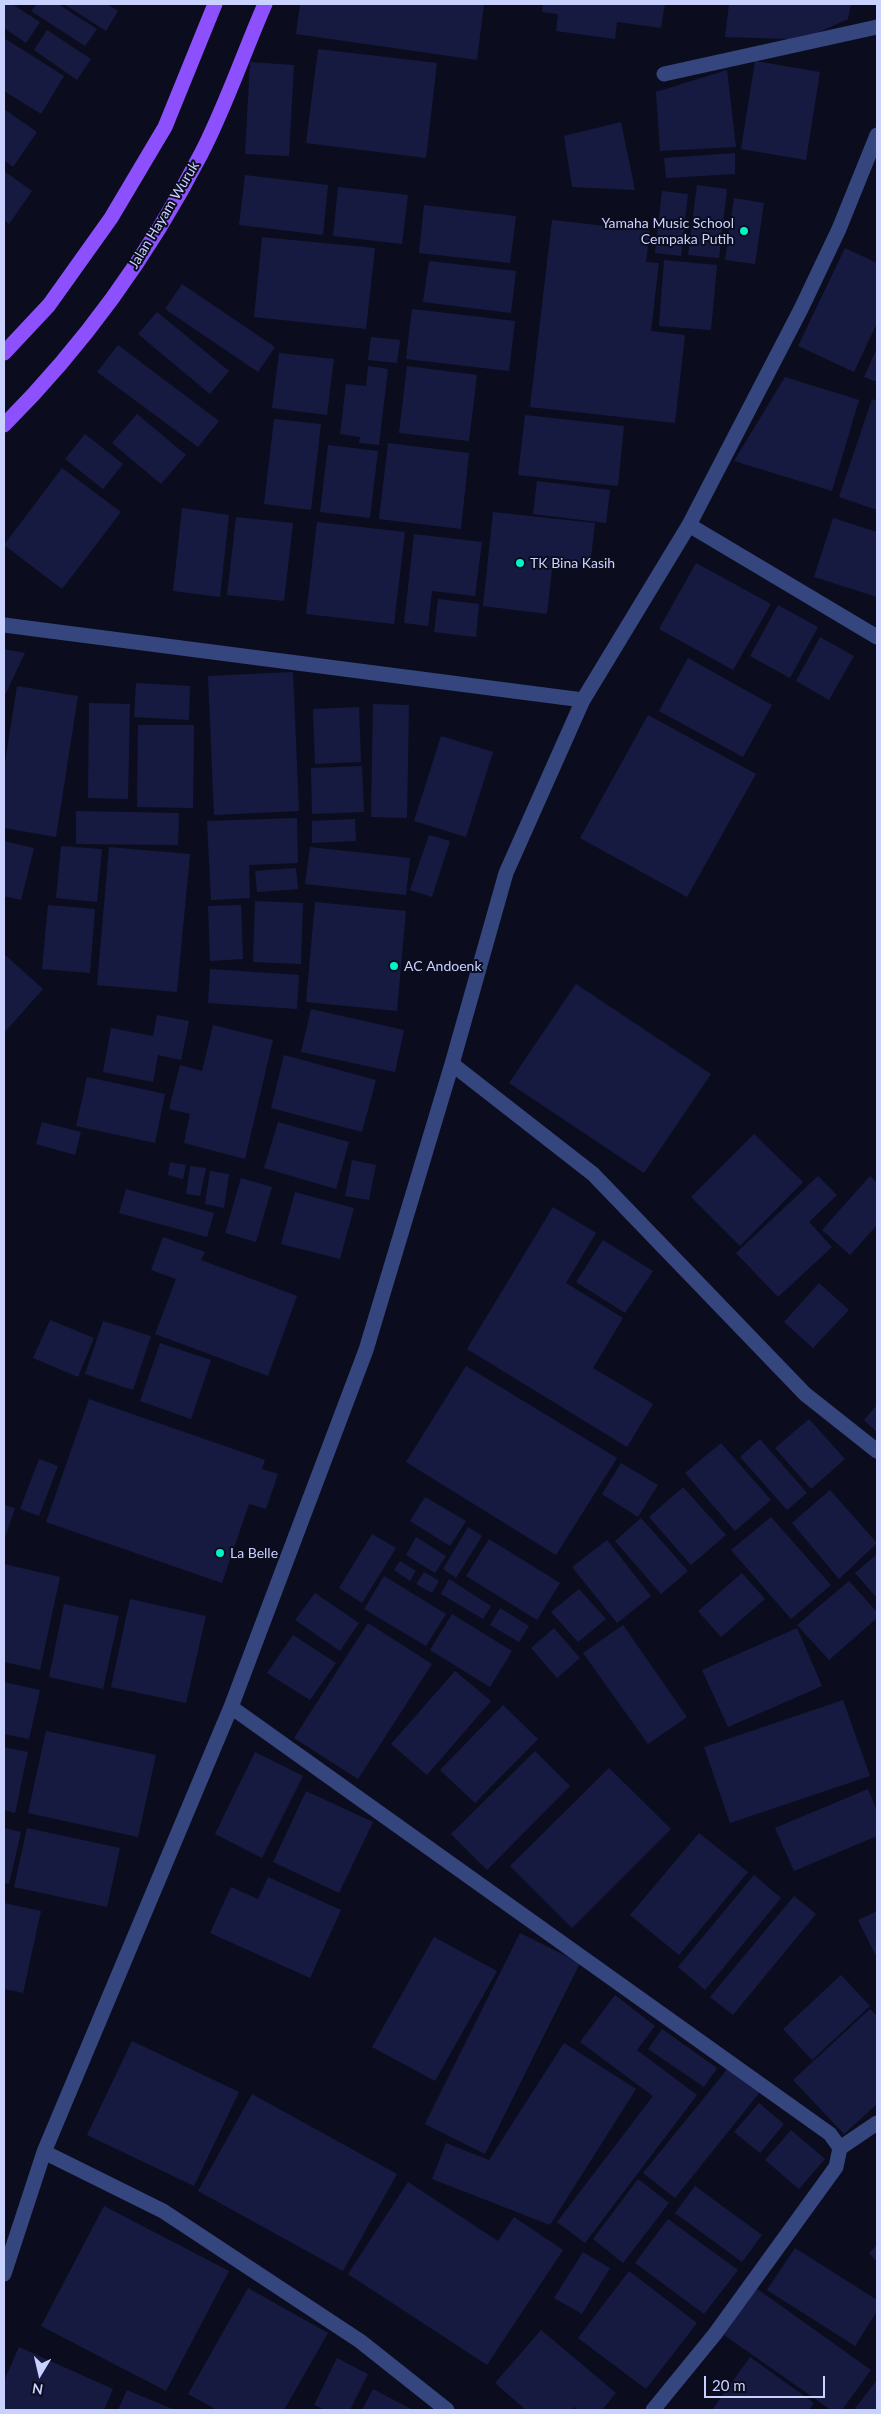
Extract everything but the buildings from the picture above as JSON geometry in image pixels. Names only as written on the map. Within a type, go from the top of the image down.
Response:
[{"type":"main road","points":[[4,353],[49,305],[111,218],[165,127],[216,4]]},
{"type":"main road","name":"Jalan Hayam Wuruk","points":[[4,425],[88,330],[148,248],[202,152],[265,4]]},
{"type":"street","points":[[664,74],[877,27]]},
{"type":"street","points":[[4,2272],[44,2152],[231,1707],[366,1350],[452,1064],[506,873],[583,700],[689,526],[801,309],[839,229],[877,135]]},
{"type":"street","points":[[689,526],[877,637]]},
{"type":"street","points":[[4,626],[583,700]]},
{"type":"street","points":[[452,1064],[593,1174],[805,1394],[877,1451]]},
{"type":"street","points":[[231,1707],[830,2134],[840,2148]]},
{"type":"street","points":[[653,2410],[715,2334],[836,2167],[840,2148],[877,2123]]},
{"type":"street","points":[[44,2152],[163,2211],[360,2341],[447,2410]]},
{"type":"place","name":"Yamaha Music School Cempaka Putih","points":[[744,231]]},
{"type":"place","name":"TK Bina Kasih","points":[[520,563]]},
{"type":"place","name":"AC Andoenk","points":[[394,966]]},
{"type":"place","name":"La Belle","points":[[220,1553]]}]
